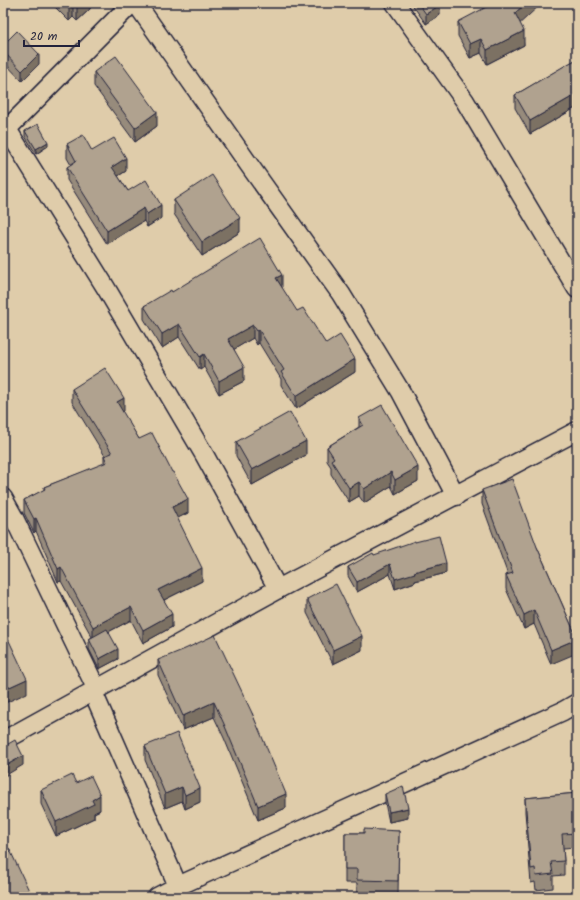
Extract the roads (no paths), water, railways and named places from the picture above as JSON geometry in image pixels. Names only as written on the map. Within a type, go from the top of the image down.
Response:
[{"type":"street","points":[[132,3],[5,131],[106,288],[205,456],[278,589]]},
{"type":"street","points":[[136,3],[341,294],[401,392],[456,496]]},
{"type":"street","points":[[395,3],[466,101],[577,289]]},
{"type":"street","points":[[3,742],[278,589],[577,431]]},
{"type":"street","points":[[3,498],[13,516],[95,691],[178,886]]},
{"type":"street","points":[[157,897],[577,703]]}]
